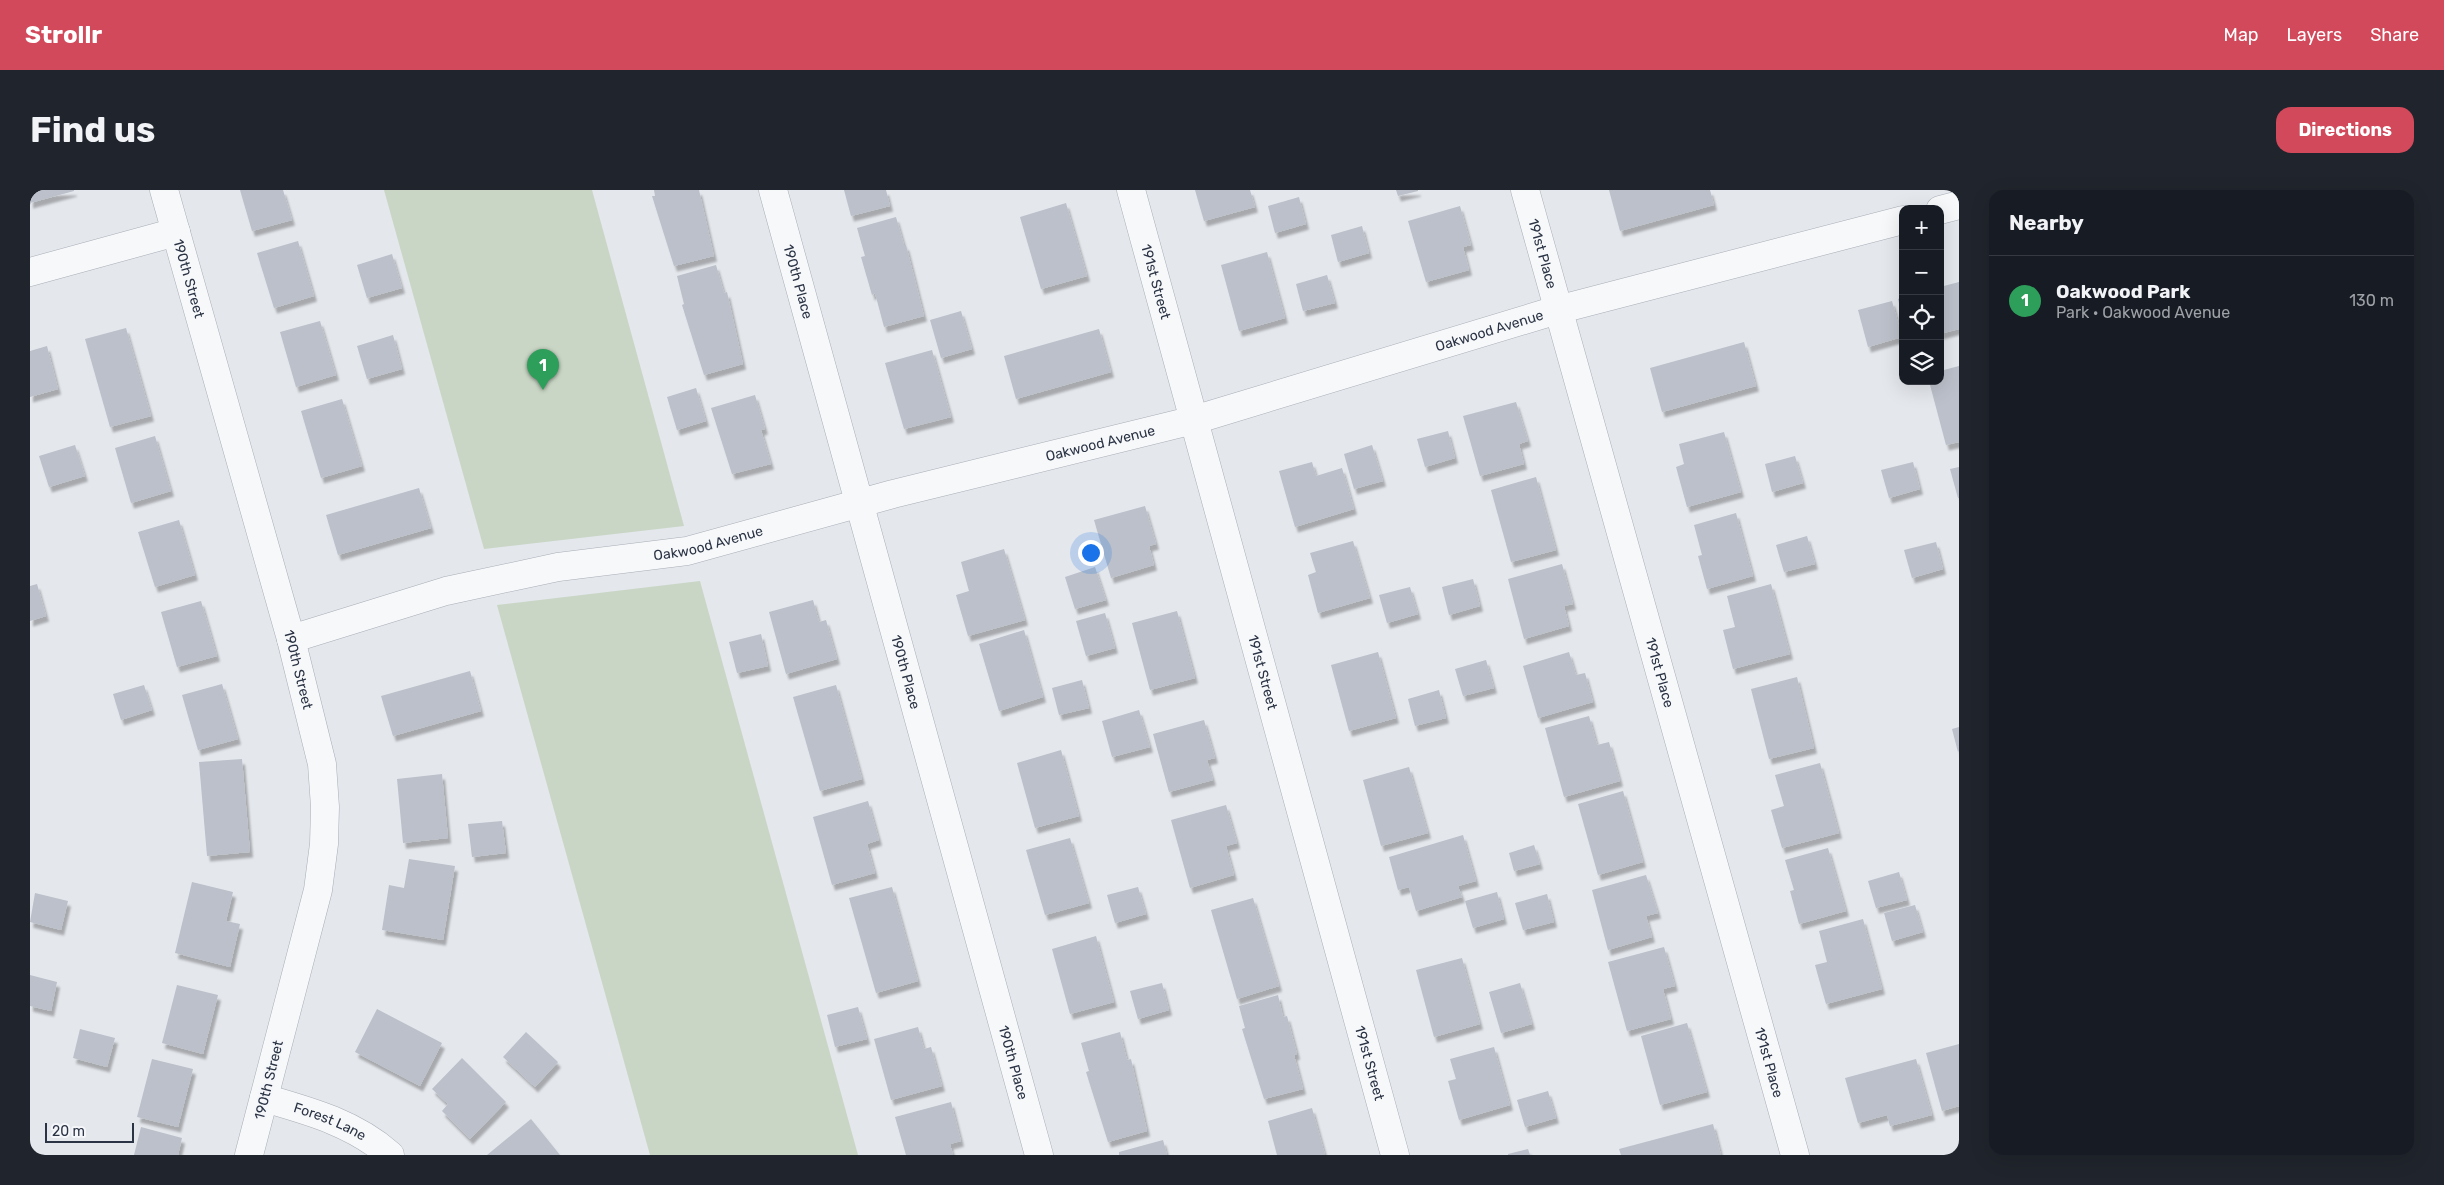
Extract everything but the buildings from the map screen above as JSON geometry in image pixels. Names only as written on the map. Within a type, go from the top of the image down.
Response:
[{"type":"street","name":"190th Street","points":[[164,190],[291,639],[322,764],[325,806],[324,844],[318,890],[249,1155]]},
{"type":"street","name":"190th Place","points":[[773,190],[1040,1155]]},
{"type":"street","name":"191st Street","points":[[1131,190],[1395,1155]]},
{"type":"street","name":"191st Place","points":[[1525,190],[1557,310],[1795,1155]]},
{"type":"street","points":[[1944,209],[1959,205]]},
{"type":"street","name":"Oakwood Avenue","points":[[291,639],[446,592],[558,567],[687,551],[861,503],[1194,420],[1557,310],[1899,221]]},
{"type":"street","points":[[30,272],[176,232]]},
{"type":"street","name":"Forest Lane","points":[[264,1098],[324,1116],[365,1136],[390,1155]]},
{"type":"green space","points":[[384,190],[592,190],[684,526],[484,549]]},
{"type":"green space","points":[[700,581],[858,1155],[650,1155],[497,605]]},
{"type":"place","name":"Oakwood Park","points":[[543,390]]}]
